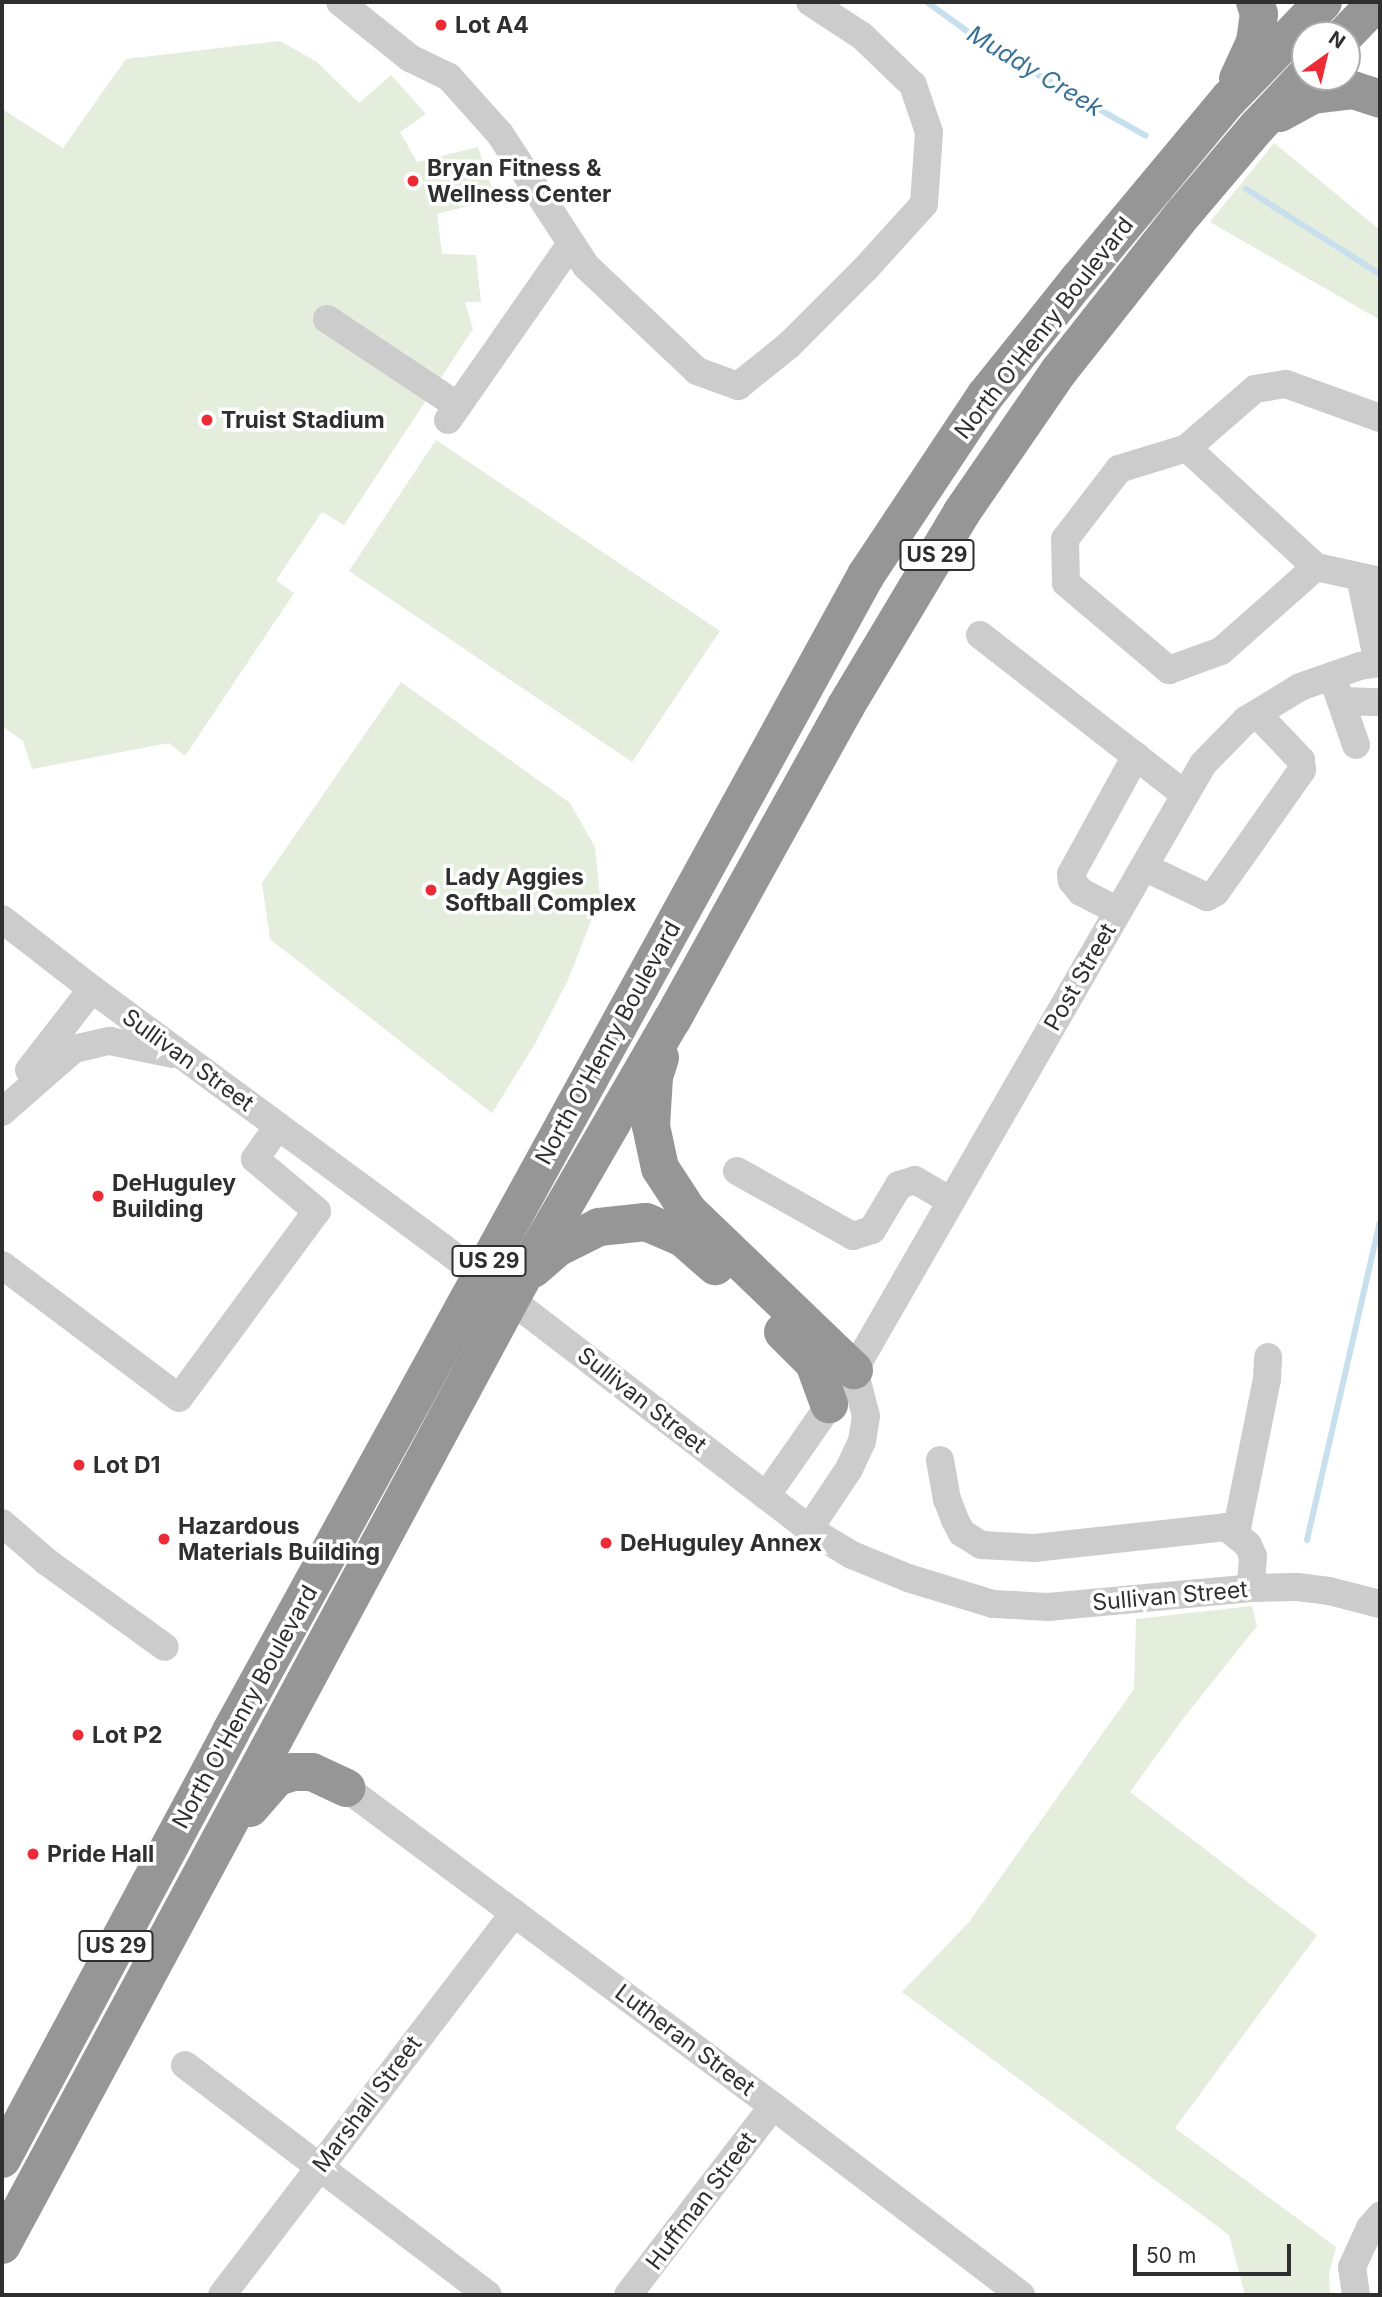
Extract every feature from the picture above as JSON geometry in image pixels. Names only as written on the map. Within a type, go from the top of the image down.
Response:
[{"type":"highway","points":[[1229,99],[1255,42],[1259,14],[1255,2]]},
{"type":"highway","name":"North O'Henry Boulevard","points":[[2,2159],[243,1708],[866,575],[985,396],[1229,99],[1323,2]]},
{"type":"highway","points":[[1359,21],[1377,2]]},
{"type":"highway","points":[[1256,127],[1313,95],[1353,90],[1380,99]]},
{"type":"highway","name":"North O'Henry Boulevard","points":[[2,2245],[304,1688],[521,1280],[672,1020],[846,706],[962,512],[1059,371],[1184,213],[1256,127],[1291,91]]},
{"type":"highway","points":[[672,1020],[654,1077],[651,1125],[660,1168],[688,1211],[854,1370]]},
{"type":"highway","points":[[521,1280],[557,1248],[599,1227],[646,1222],[683,1238],[730,1279],[814,1363],[829,1404]]},
{"type":"highway","points":[[304,1688],[305,1731],[316,1758],[346,1788]]},
{"type":"highway","points":[[227,1827],[255,1804],[277,1777],[293,1772],[312,1772],[346,1788]]},
{"type":"street","points":[[340,2],[403,54],[449,77],[500,134],[586,266],[697,371],[738,386],[789,345],[866,268],[924,204],[929,132],[913,85],[863,36],[810,2]]},
{"type":"street","points":[[327,319],[453,413],[571,244]]},
{"type":"street","points":[[1316,567],[1221,651],[1169,670],[1066,583],[1065,539],[1119,469],[1187,448],[1255,389],[1286,384],[1380,418]]},
{"type":"street","points":[[1187,448],[1316,567],[1370,579],[1379,663]]},
{"type":"street","points":[[979,635],[1184,794]]},
{"type":"street","name":"Post Street","points":[[766,1496],[854,1370],[1203,764],[1246,720],[1300,687],[1337,689],[1379,663]]},
{"type":"street","points":[[1337,689],[1380,702]]},
{"type":"street","points":[[1337,689],[1356,745]]},
{"type":"street","points":[[1144,867],[1207,897],[1216,892],[1301,770],[1301,760],[1257,714]]},
{"type":"street","points":[[1118,911],[1082,891],[1072,881],[1071,874],[1136,756]]},
{"type":"street","name":"Sullivan Street","points":[[2,919],[92,989],[442,1247],[809,1529],[852,1555],[908,1578],[993,1604],[1048,1606],[1251,1588],[1318,1590],[1380,1604]]},
{"type":"street","points":[[2,1106],[92,989]]},
{"type":"street","points":[[2,1112],[74,1049],[110,1041],[153,1048],[186,1058]]},
{"type":"street","points":[[2,1265],[179,1398],[317,1211],[255,1160],[278,1126]]},
{"type":"street","points":[[737,1171],[853,1236],[872,1230],[899,1185],[915,1180],[951,1201]]},
{"type":"street","points":[[1236,1533],[1267,1379],[1268,1357]]},
{"type":"street","points":[[809,1529],[849,1469],[862,1441],[866,1416],[854,1370]]},
{"type":"street","points":[[940,1460],[947,1499],[955,1520],[962,1533],[981,1545],[1034,1548],[1226,1527],[1236,1533],[1253,1556],[1251,1588]]},
{"type":"street","points":[[2,1522],[47,1562],[165,1647]]},
{"type":"street","name":"Lutheran Street","points":[[346,1788],[773,2106],[1021,2295]]},
{"type":"street","name":"Marshall Street","points":[[222,2295],[514,1913]]},
{"type":"street","points":[[185,2065],[488,2295]]},
{"type":"street","name":"Huffman Street","points":[[628,2295],[773,2106]]},
{"type":"street","points":[[1356,2295],[1353,2267],[1370,2228],[1380,2216]]},
{"type":"green space","name":"Truist Stadium","points":[[280,41],[317,62],[359,103],[391,75],[426,114],[400,132],[417,162],[478,147],[496,199],[437,214],[442,254],[476,255],[481,302],[465,302],[473,329],[344,525],[322,512],[276,580],[294,593],[185,756],[169,743],[32,769],[23,741],[2,726],[2,109],[63,148],[126,59]]},
{"type":"green space","points":[[1274,143],[1380,230],[1380,320],[1210,222]]},
{"type":"green space","points":[[436,440],[720,631],[632,762],[349,571]]},
{"type":"green space","name":"Lady Aggies Softball Complex","points":[[401,682],[570,803],[595,847],[600,898],[568,980],[536,1042],[492,1113],[270,939],[262,883]]},
{"type":"green space","points":[[1252,1606],[1257,1626],[1182,1720],[1130,1792],[1317,1935],[1175,2128],[1336,2247],[1329,2274],[1330,2295],[1245,2295],[1229,2235],[902,1992],[969,1922],[1134,1689],[1136,1619]]},
{"type":"waterway","name":"Muddy Creek","points":[[927,2],[989,47],[1146,136]]},
{"type":"waterway","name":"Muddy Creek","points":[[1246,189],[1380,274]]},
{"type":"waterway","points":[[1307,1540],[1380,1222]]},
{"type":"place","name":"Lot A4","points":[[441,25]]},
{"type":"place","name":"Bryan Fitness & Wellness Center","points":[[413,181]]},
{"type":"place","name":"Truist Stadium","points":[[207,420]]},
{"type":"place","name":"Lady Aggies Softball Complex","points":[[431,890]]},
{"type":"place","name":"DeHuguley Building","points":[[98,1196]]},
{"type":"place","name":"Lot D1","points":[[79,1465]]},
{"type":"place","name":"Hazardous Materials Building","points":[[164,1539]]},
{"type":"place","name":"DeHuguley Annex","points":[[606,1543]]},
{"type":"place","name":"Lot P2","points":[[78,1735]]},
{"type":"place","name":"Pride Hall","points":[[33,1854]]}]
